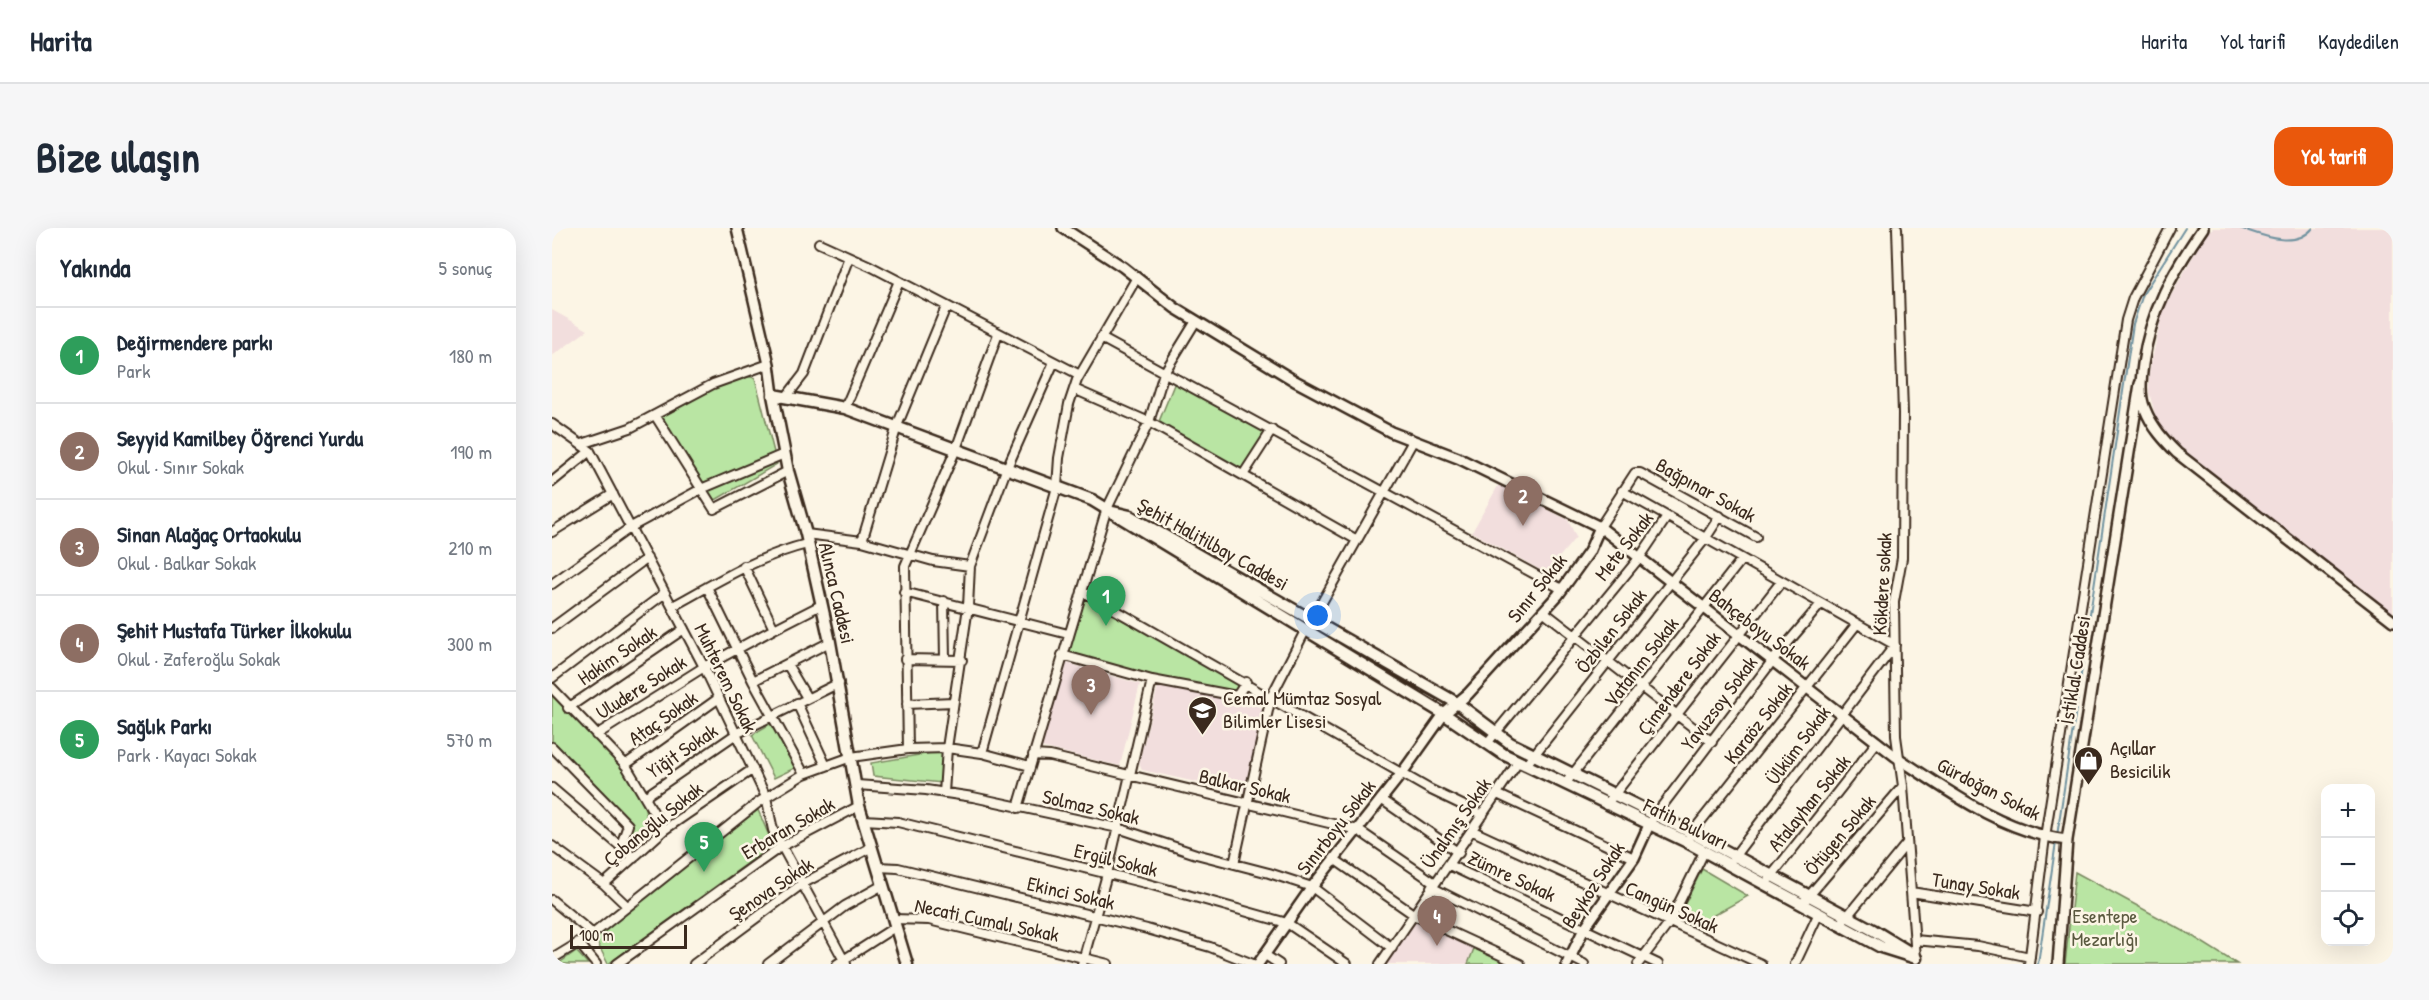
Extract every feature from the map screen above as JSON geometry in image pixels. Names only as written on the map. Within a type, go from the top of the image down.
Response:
[{"type":"main road","name":"Şehit Halitilbay Caddesi","points":[[773,394],[845,408],[897,426],[1006,470],[1092,500],[1106,511],[1444,714]]},
{"type":"main road","name":"Alınca Caddesi","points":[[773,394],[784,454],[839,682],[859,806],[907,964]]},
{"type":"main road","name":"Şehit Halitilbay Caddesi","points":[[1106,511],[1130,516],[1457,703],[1496,732],[1534,755],[1655,814],[1688,837]]},
{"type":"main road","name":"Fatih Bulvarı","points":[[1444,714],[1523,763],[1649,825],[1688,837],[1704,852],[1731,860]]},
{"type":"main road","points":[[1688,837],[1917,961]]},
{"type":"main road","points":[[1805,901],[1818,915],[1842,921]]},
{"type":"street","name":"Alınca Caddesi","points":[[737,228],[769,363],[773,394]]},
{"type":"street","name":"Bahçeboyu Sokak","points":[[1064,228],[1196,321],[1295,381],[1391,432],[1458,458],[1600,526],[1899,759]]},
{"type":"street","name":"Kökdere sokak","points":[[1897,228],[1903,413],[1902,558],[1894,602],[1896,736],[1903,786],[1917,961]]},
{"type":"street","points":[[1915,940],[1978,946],[2029,961],[2126,320],[2133,298],[2170,228]]},
{"type":"street","name":"İstiklal Caddesi","points":[[2058,964],[2065,840],[2145,350],[2160,298],[2169,279],[2203,228]]},
{"type":"street","points":[[819,243],[899,281],[1080,375]]},
{"type":"street","points":[[788,396],[804,374],[849,257]]},
{"type":"street","points":[[982,753],[1057,487],[1059,458],[1074,389],[1136,279]]},
{"type":"street","points":[[845,408],[899,281]]},
{"type":"street","points":[[862,541],[897,426],[946,307]]},
{"type":"street","points":[[1018,808],[1106,511],[1149,422],[1164,373],[1196,321]]},
{"type":"street","points":[[908,748],[903,592],[905,566],[956,449],[998,334]]},
{"type":"street","points":[[1101,338],[1562,589]]},
{"type":"street","points":[[944,793],[953,702],[962,660],[970,566],[1006,470],[1054,362]]},
{"type":"street","points":[[582,444],[630,428],[713,384],[769,363]]},
{"type":"street","points":[[2140,384],[2148,415],[2156,431],[2177,453],[2393,621]]},
{"type":"street","points":[[1074,389],[1149,422],[1357,540]]},
{"type":"street","points":[[655,415],[714,509],[788,471]]},
{"type":"street","name":"Muhterem Sokak","points":[[552,424],[590,451],[631,527],[704,666],[766,797],[773,830],[842,963]]},
{"type":"street","points":[[1243,475],[1272,430]]},
{"type":"street","points":[[1312,620],[1413,441]]},
{"type":"street","points":[[552,482],[590,451]]},
{"type":"street","points":[[552,584],[631,527],[701,489],[784,454]]},
{"type":"street","name":"Sınır Sokak","points":[[1444,714],[1544,611],[1562,589],[1589,552],[1600,526],[1622,491],[1635,473],[1640,472]]},
{"type":"street","name":"Bağpınar Sokak","points":[[1640,472],[1756,537]]},
{"type":"street","points":[[1622,491],[1667,517]]},
{"type":"street","points":[[552,532],[613,494]]},
{"type":"street","name":"Özbilen Sokak","points":[[1523,763],[1534,755],[1671,583],[1720,516]]},
{"type":"street","name":"Mete Sokak","points":[[1488,742],[1640,557],[1667,517],[1820,605],[1895,645]]},
{"type":"street","points":[[673,606],[744,566],[806,539],[862,541],[933,561],[970,566]]},
{"type":"street","points":[[552,628],[647,558]]},
{"type":"street","name":"Vatanım Sokak","points":[[1565,784],[1742,559]]},
{"type":"street","points":[[744,566],[774,629]]},
{"type":"street","name":"Çimendere Sokak","points":[[1606,805],[1737,634],[1781,582]]},
{"type":"street","points":[[707,587],[753,681],[804,774]]},
{"type":"street","points":[[1082,591],[1246,682],[1402,773],[1483,815]]},
{"type":"street","points":[[903,592],[1068,634]]},
{"type":"street","points":[[552,678],[665,593]]},
{"type":"street","points":[[944,601],[945,659]]},
{"type":"street","name":"Uludere Sokak","points":[[596,735],[704,666],[821,605]]},
{"type":"street","name":"Yavuzsoy Sokak","points":[[1649,825],[1655,814],[1773,660],[1820,605]]},
{"type":"street","points":[[1544,611],[1573,636],[1712,742]]},
{"type":"street","name":"Karaöz Sokak","points":[[1688,837],[1856,625]]},
{"type":"street","name":"Hakim Sokak","points":[[568,708],[684,629]]},
{"type":"street","points":[[1234,864],[1271,697],[1305,630]]},
{"type":"street","points":[[753,681],[830,642]]},
{"type":"street","name":"Ülküm Sokak","points":[[1731,860],[1895,645]]},
{"type":"street","points":[[1062,655],[1152,680],[1237,696],[1246,682]]},
{"type":"street","points":[[905,658],[962,660]]},
{"type":"street","points":[[787,664],[807,698]]},
{"type":"street","points":[[1083,961],[1107,874],[1152,680]]},
{"type":"street","name":"Yiğit Sokak","points":[[646,796],[736,734],[839,682]]},
{"type":"street","points":[[552,688],[568,708],[625,765],[646,796],[664,830]]},
{"type":"street","name":"Ataç Sokak","points":[[625,765],[719,698]]},
{"type":"street","points":[[907,704],[953,702]]},
{"type":"street","points":[[797,703],[826,766]]},
{"type":"street","name":"Sınırboyu Sokak","points":[[1258,964],[1312,887],[1402,773],[1444,714]]},
{"type":"street","name":"Atalayhan Sokak","points":[[1767,881],[1877,742]]},
{"type":"street","points":[[552,747],[628,825],[621,845]]},
{"type":"street","points":[[553,958],[593,934],[626,905],[766,797],[804,774],[851,758],[908,748],[947,748],[982,753],[1030,766]]},
{"type":"street","name":"Balkar Sokak","points":[[1033,755],[1050,756],[1130,778],[1248,803],[1358,830],[1433,885],[1568,961],[1584,964]]},
{"type":"street","name":"Gürdoğan Sokak","points":[[1899,759],[1940,787],[2027,833],[2065,840]]},
{"type":"street","name":"Ünalmış Sokak","points":[[1380,964],[1416,916],[1433,885],[1459,853],[1497,794],[1523,763]]},
{"type":"street","name":"Çobanoğlu Sokak","points":[[604,884],[664,830],[753,769]]},
{"type":"street","name":"Solmaz Sokak","points":[[857,785],[944,793],[1118,828],[1312,887]]},
{"type":"street","name":"Ötügen Sokak","points":[[1805,901],[1903,786]]},
{"type":"street","points":[[552,788],[634,858]]},
{"type":"street","points":[[1497,794],[1634,858]]},
{"type":"street","points":[[1381,799],[1459,853]]},
{"type":"street","name":"Erbaran Sokak","points":[[617,964],[783,846],[859,806]]},
{"type":"street","name":"Ergül Sokak","points":[[864,820],[898,822],[1107,874],[1287,923],[1347,964]]},
{"type":"street","name":"Beykoz Sokak","points":[[1568,961],[1584,929],[1634,858],[1649,825]]},
{"type":"street","name":"Cangün Sokak","points":[[1473,831],[1609,896],[1761,964]]},
{"type":"street","points":[[1842,921],[1907,843]]},
{"type":"street","points":[[552,846],[604,884],[626,905]]},
{"type":"street","name":"Şenova Sokak","points":[[694,964],[802,884],[872,847]]},
{"type":"street","points":[[1640,961],[1669,923],[1704,852]]},
{"type":"street","points":[[1334,859],[1416,916],[1520,964]]},
{"type":"street","name":"Zümre Sokak","points":[[1449,865],[1584,929],[1640,961],[1658,964]]},
{"type":"street","name":"Ekinci Sokak","points":[[878,867],[898,868],[1094,915],[1210,947],[1253,964]]},
{"type":"street","points":[[768,964],[845,906],[883,885]]},
{"type":"street","points":[[1312,887],[1392,948]]},
{"type":"street","name":"Tunay Sokak","points":[[1911,892],[2037,912]]},
{"type":"street","points":[[552,900],[593,934]]},
{"type":"street","points":[[1795,964],[1818,915]]},
{"type":"street","name":"Necati Cumalı Sokak","points":[[894,923],[929,920],[1083,961],[1108,964]]},
{"type":"street","points":[[842,963],[894,923]]},
{"type":"street","points":[[578,942],[596,964]]},
{"type":"street","points":[[1265,954],[1279,964]]},
{"type":"shaded area","points":[[2213,228],[2393,228],[2393,614],[2169,438],[2156,418],[2149,392],[2149,373],[2163,310],[2206,233]]},
{"type":"shaded area","points":[[552,310],[588,330],[552,356]]},
{"type":"shaded area","points":[[1499,484],[1568,520],[1576,537],[1546,573],[1472,532]]},
{"type":"shaded area","points":[[1063,662],[1140,684],[1120,766],[1041,747]]},
{"type":"shaded area","name":"Cemal Mümtaz Sosyal Bilimler Lisesi","points":[[1161,684],[1250,701],[1264,710],[1246,789],[1241,792],[1142,770],[1139,762],[1158,686]]},
{"type":"shaded area","points":[[1416,916],[1503,956],[1503,964],[1381,964]]},
{"type":"green space","points":[[738,374],[755,378],[777,464],[712,502],[661,417]]},
{"type":"green space","points":[[1175,382],[1268,433],[1243,472],[1158,424]]},
{"type":"green space","points":[[1084,598],[1244,688],[1238,697],[1068,655]]},
{"type":"green space","points":[[552,695],[611,756],[638,793],[645,810],[646,825],[631,849],[626,844],[630,826],[552,750]]},
{"type":"green space","points":[[773,722],[797,767],[774,778],[752,735]]},
{"type":"green space","points":[[943,751],[942,783],[873,776],[871,763]]},
{"type":"green space","points":[[758,810],[773,845],[608,964],[593,934]]},
{"type":"green space","points":[[1702,869],[1748,896],[1712,916],[1701,929],[1678,918]]},
{"type":"green space","name":"Esentepe Mezarlığı","points":[[2075,872],[2189,934],[2237,964],[2065,964]]},
{"type":"green space","points":[[1475,946],[1501,958],[1502,964],[1468,964]]},
{"type":"green space","points":[[576,951],[588,964],[558,964]]},
{"type":"waterway","points":[[2057,836],[2133,324],[2143,294],[2185,228]]},
{"type":"waterway","points":[[2240,228],[2268,237],[2288,240],[2306,235],[2313,228]]},
{"type":"waterway","points":[[2038,964],[2056,842]]},
{"type":"place","name":"Seyyid Kamilbey Öğrenci Yurdu","points":[[1523,526]]},
{"type":"place","name":"Değirmendere parkı","points":[[1106,626]]},
{"type":"place","name":"Sinan Alağaç Ortaokulu","points":[[1091,715]]},
{"type":"place","name":"Cemal Mümtaz Sosyal Bilimler Lisesi","points":[[1202,736]]},
{"type":"place","name":"Açıllar Besicilik","points":[[2089,786]]},
{"type":"place","name":"Sağlık Parkı","points":[[704,872]]},
{"type":"place","name":"Şehit Mustafa Türker İlkokulu","points":[[1437,946]]}]
